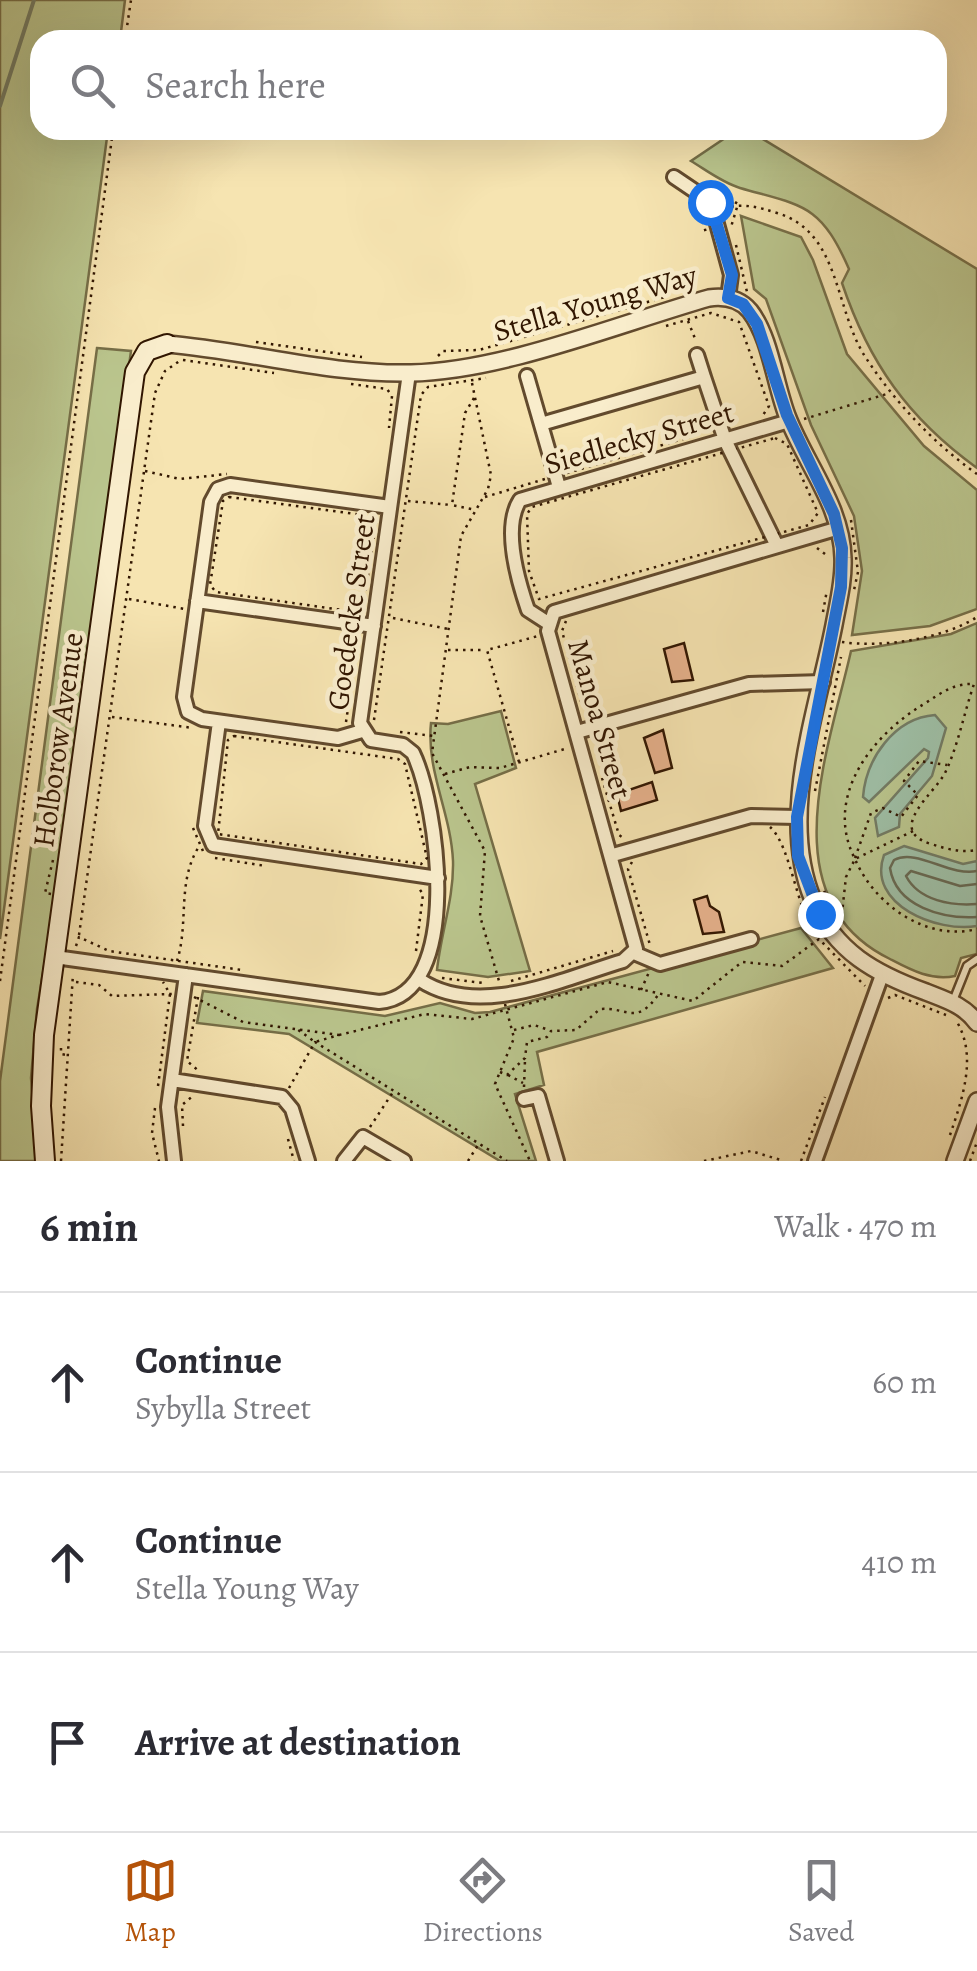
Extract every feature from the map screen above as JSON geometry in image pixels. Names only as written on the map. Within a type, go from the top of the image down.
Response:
[{"type":"main road","name":"Holborow Avenue","points":[[46,1161],[42,1058],[136,372],[147,351],[178,350]]},
{"type":"street","points":[[674,177],[705,196],[729,292]]},
{"type":"street","name":"Stella Young Way","points":[[178,350],[410,373],[474,365],[729,292],[754,318],[789,421],[839,528],[843,567],[838,640],[822,682],[797,817],[801,865],[830,931],[853,956],[882,975],[952,1002],[977,1023]]},
{"type":"street","points":[[697,355],[728,445],[777,546]]},
{"type":"street","name":"Goedecke Street","points":[[410,373],[374,626],[370,730],[371,740],[404,746],[415,756],[436,829],[438,878],[421,978]]},
{"type":"street","points":[[528,376],[560,487]]},
{"type":"street","points":[[541,424],[704,378]]},
{"type":"street","name":"Siedlecky Street","points":[[553,629],[534,618],[527,607],[515,562],[514,515],[523,498],[728,445],[789,421]]},
{"type":"street","points":[[370,730],[342,738],[219,722],[194,718],[184,704],[211,502],[220,487],[390,508]]},
{"type":"street","name":"Manoa Street","points":[[628,951],[636,937],[553,629],[562,608],[839,528]]},
{"type":"street","points":[[196,607],[374,626]]},
{"type":"street","points":[[578,732],[749,684],[822,682]]},
{"type":"street","points":[[219,722],[204,826],[213,845],[438,878]]},
{"type":"street","points":[[612,855],[751,816],[797,817]]},
{"type":"street","points":[[54,957],[380,1002],[398,998],[421,978],[440,990],[503,996],[623,961],[628,951],[653,964],[751,939]]},
{"type":"street","points":[[814,1161],[882,975]]},
{"type":"street","points":[[174,1161],[168,1118],[186,976]]},
{"type":"street","points":[[172,1080],[282,1096],[290,1106],[308,1161]]},
{"type":"street","points":[[525,1094],[538,1096],[557,1161]]},
{"type":"street","points":[[955,1161],[977,1101]]},
{"type":"street","points":[[344,1161],[364,1138],[404,1161]]},
{"type":"lane","points":[[952,1002],[967,966],[977,959]]},
{"type":"path","points":[[127,30],[131,0]]},
{"type":"path","points":[[0,981],[113,140]]},
{"type":"path","points":[[687,200],[707,212],[754,206],[785,215],[810,230],[824,250],[854,336],[892,392],[936,441],[976,472]]},
{"type":"path","points":[[707,212],[710,244]]},
{"type":"path","points":[[729,292],[753,296]]},
{"type":"path","points":[[437,358],[442,351],[478,350],[665,297]]},
{"type":"path","points":[[651,330],[723,314],[742,327],[769,406],[762,416]]},
{"type":"path","points":[[687,320],[697,355]]},
{"type":"path","points":[[254,342],[372,359]]},
{"type":"path","points":[[61,1161],[74,960],[158,385],[178,350],[275,374]]},
{"type":"path","points":[[370,730],[421,396],[428,387],[471,382],[501,373]]},
{"type":"path","points":[[471,382],[491,475],[461,536],[432,753],[485,851],[480,916],[514,1030],[511,1048],[495,1080],[498,1097],[530,1161]]},
{"type":"path","points":[[350,384],[387,390],[392,396],[387,441]]},
{"type":"path","points":[[808,429],[803,419],[892,392]]},
{"type":"path","points":[[452,504],[465,413],[475,397]]},
{"type":"path","points":[[546,600],[539,599],[529,571],[527,514],[532,508],[728,445],[775,438],[787,444],[818,513],[810,526]]},
{"type":"path","points":[[145,471],[180,479],[237,475]]},
{"type":"path","points":[[228,496],[370,516],[376,523],[363,608],[356,612],[216,592],[210,585],[222,501],[228,496]]},
{"type":"path","points":[[406,500],[476,510]]},
{"type":"path","points":[[848,513],[856,532],[854,590]]},
{"type":"path","points":[[128,598],[196,607]]},
{"type":"path","points":[[813,800],[838,640],[908,638],[952,629],[977,617]]},
{"type":"path","points":[[390,618],[450,630]]},
{"type":"path","points":[[446,650],[487,650],[553,629],[568,618]]},
{"type":"path","points":[[553,629],[584,713]]},
{"type":"path","points":[[340,726],[346,722],[358,641],[352,634]]},
{"type":"path","points":[[487,650],[520,762]]},
{"type":"path","points":[[913,832],[913,814],[947,765],[976,682],[959,684],[881,733],[862,758],[842,822],[862,877],[884,904],[938,929],[977,929]]},
{"type":"path","points":[[112,717],[201,730]]},
{"type":"path","points":[[386,730],[434,736]]},
{"type":"path","points":[[234,736],[398,759],[405,764],[422,824],[426,858],[421,864],[218,834],[228,740],[234,736]]},
{"type":"path","points":[[445,774],[470,766],[500,768],[570,748],[571,753]]},
{"type":"path","points":[[421,978],[503,996],[608,982],[693,1000],[742,962],[782,966],[830,931],[871,813],[884,808],[901,817],[918,794],[904,781],[919,760],[947,765]]},
{"type":"path","points":[[598,764],[619,836],[626,840]]},
{"type":"path","points":[[193,826],[199,847],[213,858],[281,868]]},
{"type":"path","points":[[763,828],[770,827],[782,838],[796,893],[830,931],[864,990]]},
{"type":"path","points":[[855,859],[913,832]]},
{"type":"path","points":[[913,832],[927,843],[960,852],[977,850]]},
{"type":"path","points":[[177,961],[185,927],[187,874],[199,847]]},
{"type":"path","points":[[634,861],[628,869],[656,956],[640,990]]},
{"type":"path","points":[[821,885],[830,931]]},
{"type":"path","points":[[414,960],[423,894],[418,887]]},
{"type":"path","points":[[79,937],[109,951],[256,972]]},
{"type":"path","points":[[289,1088],[315,1042],[425,1014],[472,1019],[503,996],[628,951]]},
{"type":"path","points":[[72,981],[98,984],[112,996],[132,998],[152,992]]},
{"type":"path","points":[[162,984],[170,994]]},
{"type":"path","points":[[514,1030],[534,1025],[551,1031],[576,1030],[605,1008],[628,1015],[646,1010],[658,995]]},
{"type":"path","points":[[886,999],[895,996],[949,1016],[971,1041],[974,1068],[947,1142]]},
{"type":"path","points":[[198,998],[244,1022],[338,1035]]},
{"type":"path","points":[[297,1029],[507,1161]]},
{"type":"path","points":[[525,1094],[527,1042],[547,1037],[551,1031]]},
{"type":"path","points":[[61,1048],[61,1054],[68,1055]]},
{"type":"path","points":[[507,1075],[525,1058]]},
{"type":"path","points":[[498,1071],[525,1094]]},
{"type":"path","points":[[364,1138],[394,1091]]},
{"type":"path","points":[[801,1161],[826,1092]]},
{"type":"path","points":[[183,1135],[182,1105],[194,1095]]},
{"type":"path","points":[[286,1132],[294,1161]]},
{"type":"path","points":[[970,1161],[977,1142]]},
{"type":"path","points":[[468,1161],[479,1144]]},
{"type":"path","points":[[704,1161],[751,1151],[784,1161]]},
{"type":"shaded area","points":[[0,0],[125,0],[121,30],[30,30],[30,140],[107,140],[0,939]]},
{"type":"shaded area","points":[[722,140],[764,140],[977,269],[977,468],[911,409],[878,364],[842,283],[849,269],[839,247],[818,219],[795,204],[727,183],[691,161]]},
{"type":"shaded area","points":[[741,216],[801,237],[847,354],[924,446],[977,490],[977,609],[930,626],[852,635],[862,571],[854,516],[811,425],[766,299],[754,289]]},
{"type":"shaded area","points":[[97,348],[131,351],[67,827],[37,1009],[31,1078],[38,1161],[0,1161],[0,1081]]},
{"type":"shaded area","points":[[977,623],[977,954],[961,958],[955,976],[938,977],[921,974],[890,959],[853,933],[830,900],[819,861],[817,820],[822,776],[851,651],[951,634]]},
{"type":"shaded area","points":[[501,711],[516,768],[475,784],[530,971],[488,977],[437,970],[453,861],[432,758],[431,723],[448,724]]},
{"type":"shaded area","points":[[801,928],[833,968],[537,1052],[544,1085],[515,1094],[536,1161],[500,1161],[289,1034],[197,1023],[203,991],[385,1016],[440,1003],[475,1013],[490,1012]]},
{"type":"water","points":[[935,715],[946,728],[932,776],[900,814],[899,827],[878,836],[875,818],[928,758],[929,752],[924,749],[869,802],[863,797],[865,783],[876,755],[895,732],[920,718]]},
{"type":"water","points":[[904,846],[963,864],[977,861],[977,926],[926,920],[895,901],[885,888],[881,873],[884,855]]},
{"type":"building","points":[[684,643],[693,680],[672,682],[664,649]]},
{"type":"building","points":[[663,730],[672,768],[655,773],[644,738]]},
{"type":"building","points":[[652,782],[657,800],[621,811],[617,794]]},
{"type":"building","points":[[707,896],[710,906],[719,912],[724,932],[703,934],[694,900]]},
{"type":"waterway","points":[[0,106],[34,0]]},
{"type":"route","points":[[710,202],[732,275],[728,298],[752,313],[787,415],[839,528],[841,587],[796,837],[798,856],[820,914]]}]
